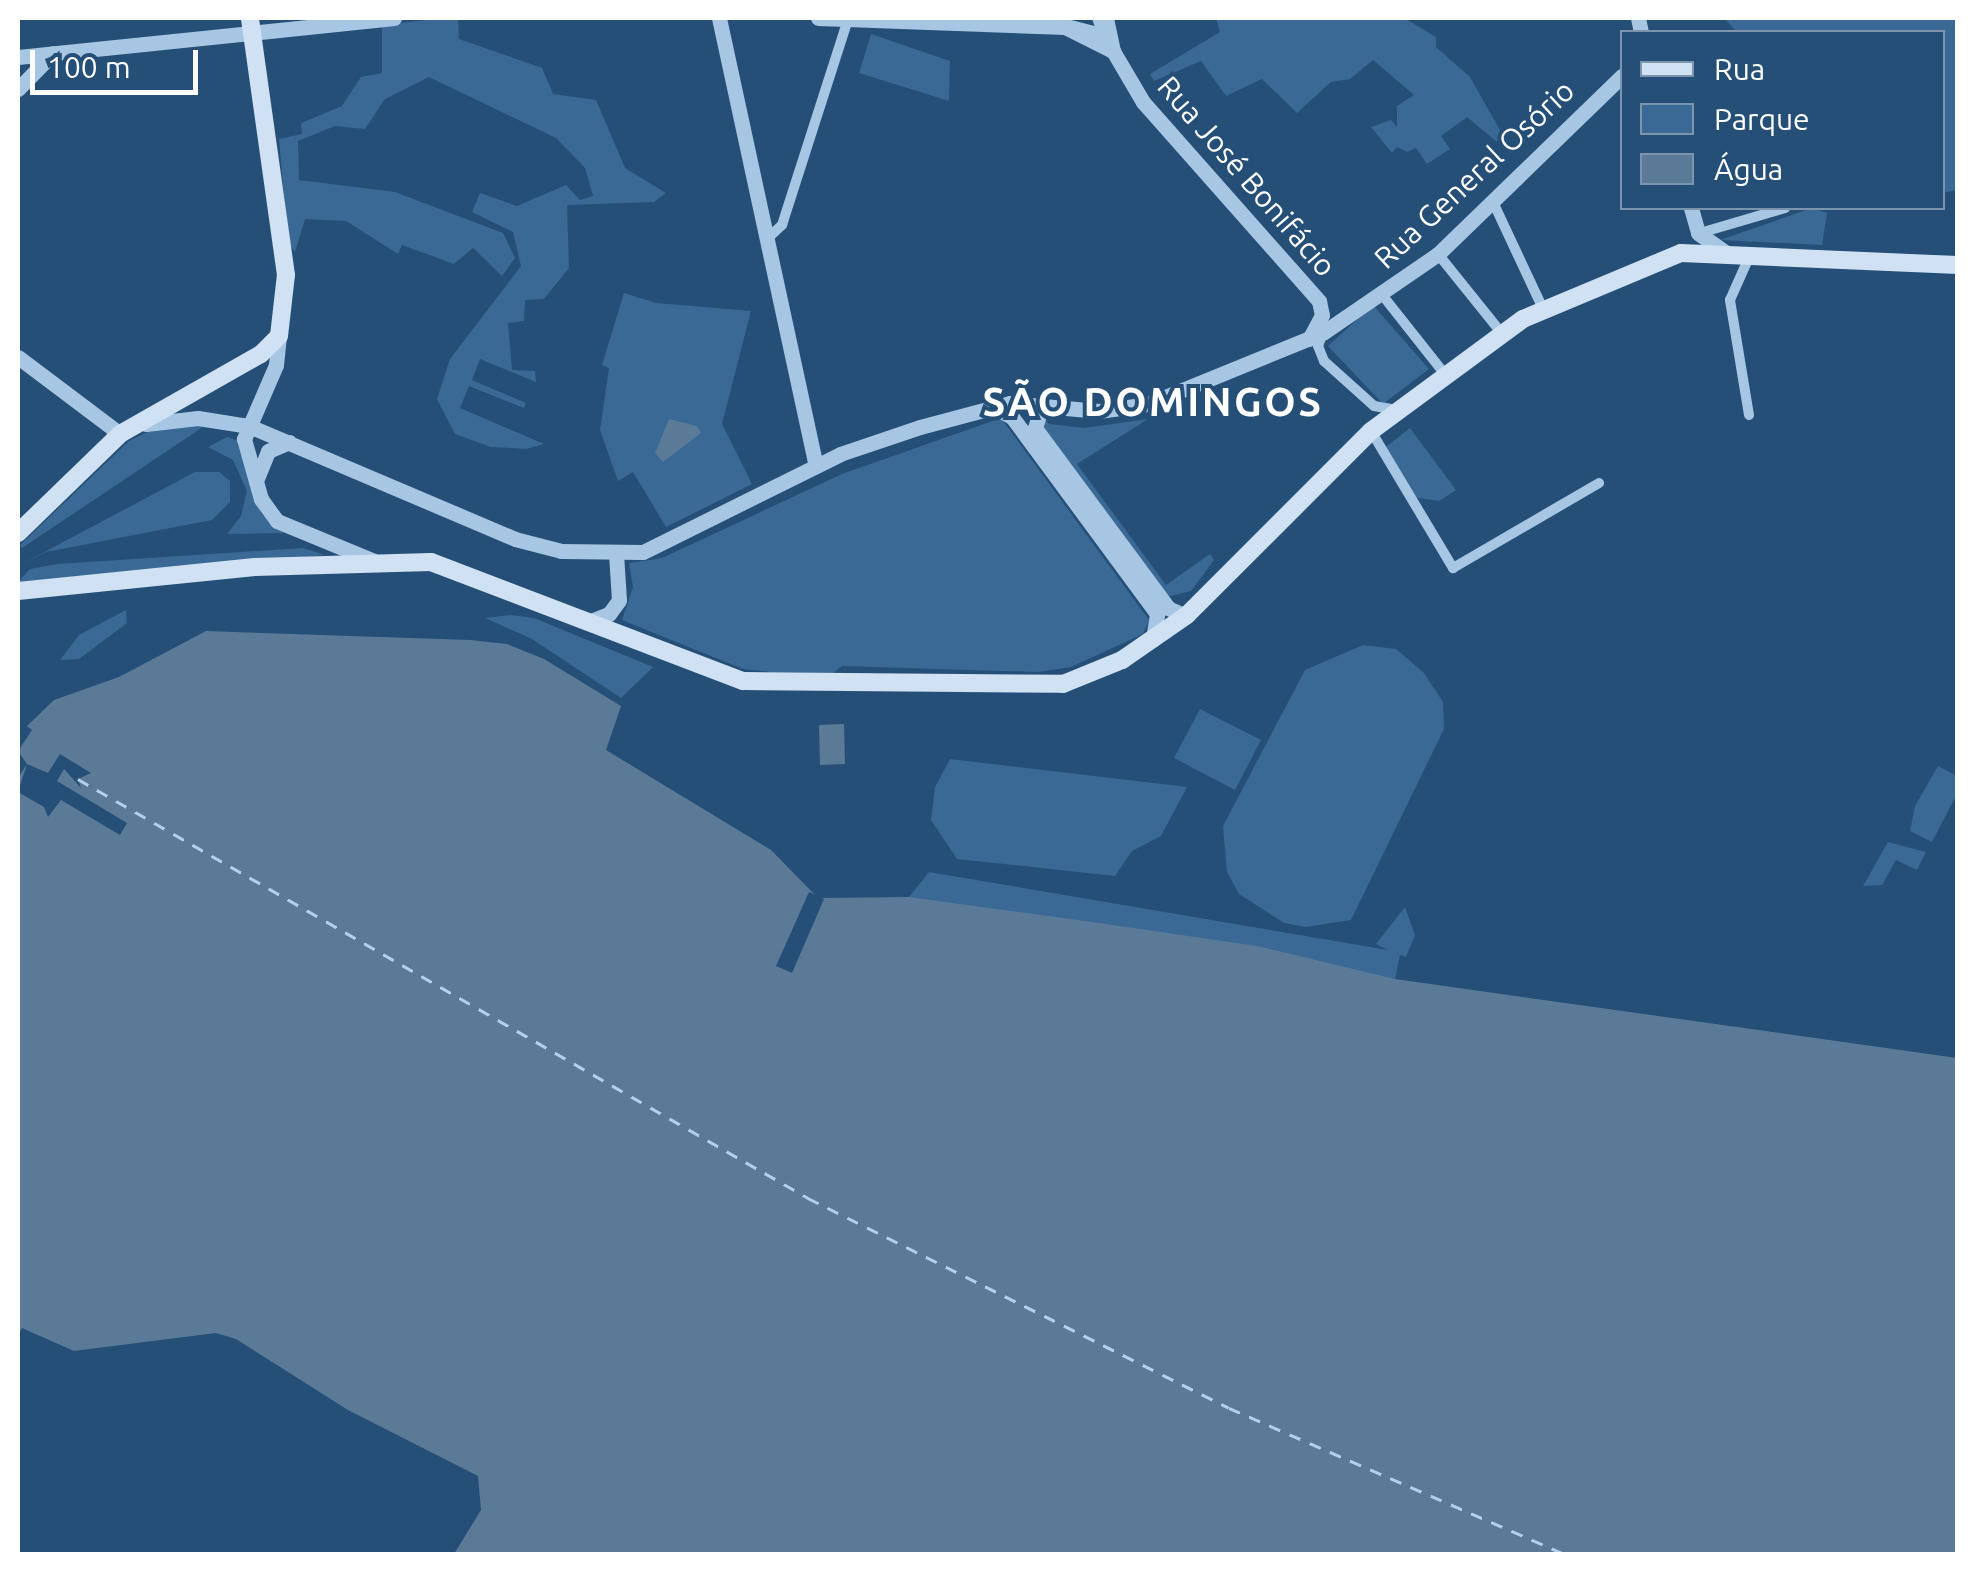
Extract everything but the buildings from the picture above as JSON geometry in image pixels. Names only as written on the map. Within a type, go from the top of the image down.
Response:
[{"type":"main road","points":[[18,533],[127,431],[262,354],[278,336],[286,275],[250,25]]},
{"type":"main road","points":[[18,591],[255,566],[379,562],[451,566],[726,677],[802,686],[1063,684],[1153,640],[1186,616],[1371,432],[1500,331],[1680,253],[1958,265]]},
{"type":"street","points":[[20,86],[18,60],[53,53],[250,25],[394,18]]},
{"type":"street","points":[[719,18],[816,466]]},
{"type":"street","points":[[818,18],[1065,28],[1114,51]]},
{"type":"street","points":[[1044,18],[1102,33],[1097,18]]},
{"type":"street","points":[[1106,18],[1114,51]]},
{"type":"street","points":[[767,239],[782,225],[848,20]]},
{"type":"street","name":"Rua José Bonifácio","points":[[1114,51],[1174,141],[1319,301],[1322,315],[1316,335]]},
{"type":"street","points":[[20,86],[53,53]]},
{"type":"street","name":"Rua General Osório","points":[[127,431],[183,418],[249,426],[515,538],[561,551],[616,553],[676,540],[816,466],[990,405],[1099,410],[1148,404],[1316,335],[1383,296],[1438,254],[1620,78]]},
{"type":"street","points":[[1493,202],[1544,311]]},
{"type":"street","points":[[1691,210],[1698,233],[1726,254]]},
{"type":"street","points":[[1680,253],[1698,233],[1778,210]]},
{"type":"street","points":[[1438,254],[1500,331]]},
{"type":"street","points":[[1749,416],[1730,300],[1750,254]]},
{"type":"street","points":[[1383,296],[1444,374]]},
{"type":"street","points":[[1316,335],[1324,361],[1374,406],[1397,410]]},
{"type":"street","points":[[278,336],[276,365],[244,447],[256,484],[277,521],[379,562]]},
{"type":"street","points":[[18,356],[127,431]]},
{"type":"street","points":[[990,405],[1016,421],[1155,611],[1160,621],[1153,640]]},
{"type":"street","points":[[1042,405],[1035,428],[1168,608],[1186,616]]},
{"type":"street","points":[[1371,432],[1453,568],[1600,483]]},
{"type":"street","points":[[256,484],[262,458],[289,442]]},
{"type":"street","points":[[588,622],[609,614],[619,600],[616,553]]},
{"type":"green space","points":[[458,18],[459,39],[542,68],[553,94],[596,100],[625,168],[666,193],[654,202],[567,205],[569,268],[544,299],[525,300],[524,321],[508,323],[512,370],[535,371],[536,382],[480,359],[472,380],[526,403],[524,408],[469,386],[460,408],[544,444],[526,449],[491,447],[455,434],[437,399],[450,359],[521,266],[513,232],[472,212],[480,193],[517,206],[566,185],[580,200],[593,196],[585,168],[556,138],[429,77],[385,99],[365,129],[335,126],[298,141],[299,180],[395,192],[503,233],[515,258],[502,276],[473,248],[454,264],[402,245],[398,254],[346,221],[305,219],[295,252],[288,243],[279,139],[302,134],[301,123],[342,106],[361,77],[382,73],[382,25]]},
{"type":"green space","points":[[1216,18],[1404,18],[1436,37],[1436,47],[1470,77],[1501,132],[1497,142],[1467,117],[1441,136],[1450,149],[1427,164],[1416,148],[1407,152],[1397,147],[1392,153],[1371,127],[1391,120],[1397,127],[1397,106],[1414,95],[1373,60],[1350,79],[1331,82],[1297,113],[1262,79],[1226,96],[1201,61],[1154,81],[1150,74],[1220,32]]},
{"type":"green space","points":[[1724,18],[1957,18],[1957,190],[1945,193],[1945,30],[1735,30]]},
{"type":"green space","points":[[871,34],[950,61],[949,101],[859,73]]},
{"type":"green space","points":[[1806,210],[1827,213],[1822,245],[1720,240]]},
{"type":"green space","points":[[624,293],[656,303],[751,311],[722,424],[752,484],[666,527],[633,472],[618,481],[600,430],[609,368],[602,365]]},
{"type":"green space","points":[[1373,305],[1429,369],[1383,404],[1328,346]]},
{"type":"green space","points":[[1042,416],[1049,424],[1084,428],[1148,419],[1077,464],[1166,585],[1210,554],[1214,560],[1191,591],[1166,597],[1037,424]]},
{"type":"green space","points":[[1001,418],[1149,620],[1143,634],[1071,667],[1038,672],[842,666],[832,674],[779,673],[743,669],[622,620],[633,587],[629,563],[662,558],[842,474]]},
{"type":"green space","points":[[209,423],[22,548],[20,545],[129,441],[156,428]]},
{"type":"green space","points":[[1410,428],[1456,490],[1439,501],[1411,497],[1382,450]]},
{"type":"green space","points":[[227,437],[236,440],[262,514],[284,533],[227,534],[241,516],[247,491],[233,460],[208,447]]},
{"type":"green space","points":[[195,472],[219,472],[230,481],[230,502],[212,520],[46,552],[18,566]]},
{"type":"green space","points":[[303,548],[325,555],[18,582],[30,569],[57,564]]},
{"type":"green space","points":[[126,610],[127,623],[79,659],[60,660],[79,635]]},
{"type":"green space","points":[[485,618],[534,618],[653,667],[621,698],[532,639]]},
{"type":"green space","points":[[1363,645],[1396,649],[1424,673],[1443,702],[1444,729],[1351,920],[1306,927],[1284,923],[1239,894],[1227,872],[1223,826],[1305,670]]},
{"type":"green space","points":[[1200,709],[1261,740],[1235,790],[1174,758]]},
{"type":"green space","points":[[950,759],[1187,787],[1161,836],[1132,851],[1115,876],[957,859],[931,820],[935,787]]},
{"type":"green space","points":[[1938,766],[1957,776],[1957,794],[1932,842],[1910,831],[1915,806]]},
{"type":"green space","points":[[1888,842],[1926,852],[1917,870],[1896,860],[1882,885],[1863,886]]},
{"type":"green space","points":[[929,872],[1388,950],[1376,944],[1405,907],[1415,935],[1406,957],[1400,955],[1395,979],[909,897]]},
{"type":"water","points":[[669,419],[697,426],[701,433],[663,462],[655,453]]},
{"type":"water","points":[[206,631],[470,640],[507,644],[544,659],[621,706],[606,750],[771,850],[818,898],[909,897],[1092,922],[1257,946],[1395,979],[1957,1058],[1957,1554],[454,1554],[481,1510],[478,1476],[348,1410],[236,1339],[216,1333],[74,1351],[22,1328],[18,1335],[18,778],[27,764],[18,751],[32,730],[27,726],[54,700],[119,677]]},
{"type":"water","points":[[844,724],[845,764],[820,765],[819,725]]},
{"type":"pier","points":[[60,754],[91,773],[78,779],[81,788],[64,769],[57,781],[127,823],[120,835],[61,800],[48,817],[44,807],[18,792],[27,764],[48,773]]},
{"type":"pier","points":[[809,892],[824,899],[792,973],[776,966]]},
{"type":"ferry route","points":[[78,779],[808,1198],[1229,1408],[1564,1554]]},
{"type":"district","name":"SÃO DOMINGOS","points":[[1153,402]]}]
